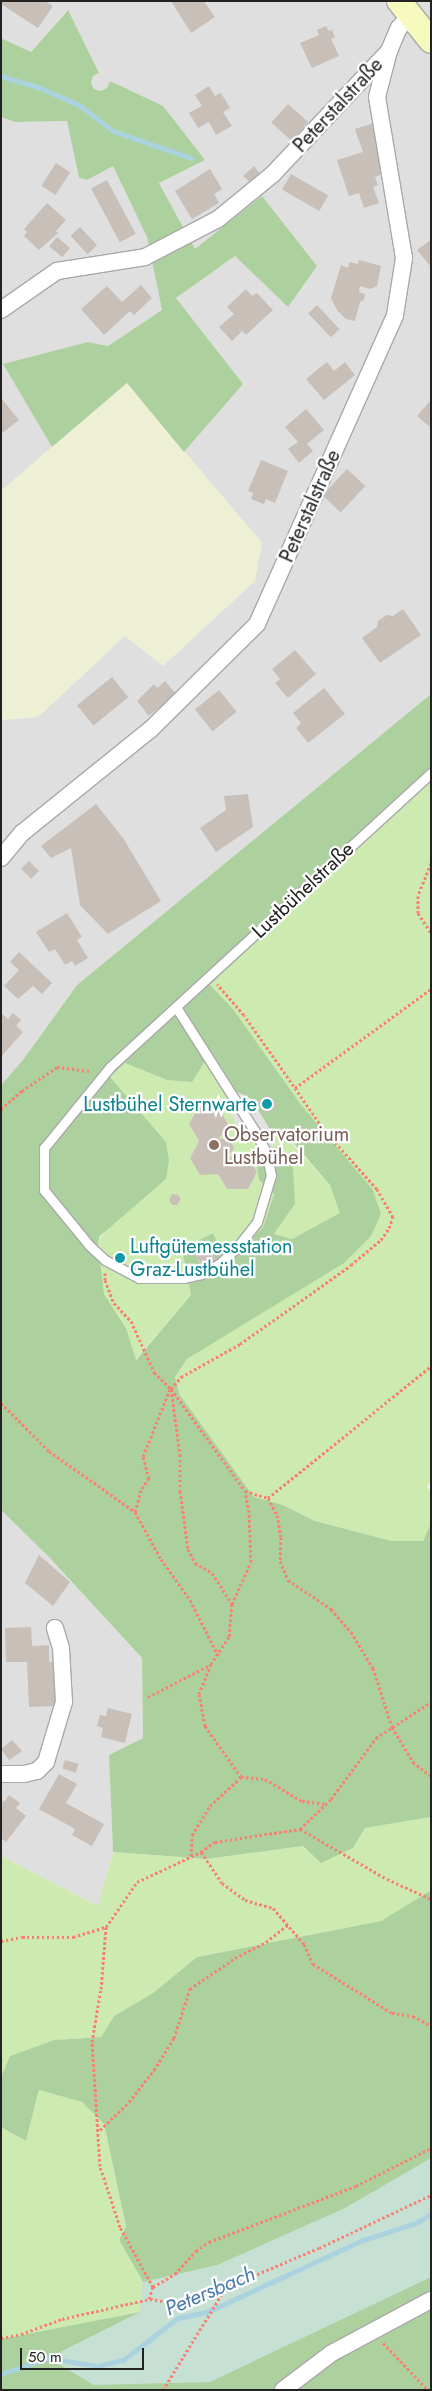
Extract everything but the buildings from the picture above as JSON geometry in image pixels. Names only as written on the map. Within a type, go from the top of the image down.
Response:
[{"type":"main road","points":[[404,8],[431,41]]},
{"type":"street","name":"Peterstalstraße","points":[[1,858],[22,833],[151,729],[257,624],[394,315],[404,258],[377,97],[389,51],[404,8]]},
{"type":"street","name":"Peterstalstraße","points":[[1,310],[57,271],[145,256],[218,219],[272,174],[389,51]]},
{"type":"street","points":[[1,1774],[24,1774],[37,1771],[46,1762],[64,1702],[61,1648],[56,1628]]},
{"type":"street","points":[[284,2390],[332,2353],[431,2300]]},
{"type":"lane","name":"Lustbühelstraße","points":[[176,1007],[266,1152],[271,1175],[257,1222],[240,1244],[219,1264],[201,1274],[168,1280],[139,1278],[105,1260],[89,1245],[44,1190],[44,1148],[105,1073],[176,1007],[431,773]]},
{"type":"path","points":[[431,864],[418,896],[418,912],[431,933]]},
{"type":"path","points":[[135,1512],[142,1490],[149,1478],[143,1457],[171,1389],[180,1377],[240,1344],[351,1265],[382,1240],[393,1217],[377,1189],[325,1131],[244,1015],[210,976]]},
{"type":"path","points":[[294,1088],[431,989]]},
{"type":"path","points":[[1,1109],[22,1091],[57,1067],[105,1073]]},
{"type":"path","points":[[105,1260],[104,1280],[114,1303],[130,1321],[154,1372],[171,1389],[245,1491],[249,1512],[251,1562],[232,1604],[229,1637],[211,1664],[199,1694],[205,1726],[241,1777]]},
{"type":"path","points":[[268,1498],[431,1366]]},
{"type":"path","points":[[171,1389],[180,1454],[180,1490],[188,1549],[195,1563],[212,1573],[232,1604]]},
{"type":"path","points":[[1,1403],[49,1451],[135,1512],[161,1558],[190,1600],[218,1655]]},
{"type":"path","points":[[245,1491],[268,1498],[277,1516],[280,1537],[280,1561],[288,1580],[331,1608],[351,1632],[373,1668],[392,1727],[413,1762],[431,1776]]},
{"type":"path","points":[[148,1697],[211,1664]]},
{"type":"path","points":[[153,2287],[120,2227],[100,2166],[92,2042],[100,1989],[106,1927],[137,1882],[201,1852],[215,1842],[300,1829],[326,1804],[376,1738],[431,1702]]},
{"type":"path","points":[[191,1856],[192,1835],[196,1828],[210,1806],[241,1777],[266,1779],[302,1801],[326,1804]]},
{"type":"path","points":[[300,1829],[387,1879],[431,1899]]},
{"type":"path","points":[[201,1852],[222,1883],[244,1900],[273,1908],[304,1944],[313,1964],[392,2012],[413,2016],[431,2026]]},
{"type":"path","points":[[99,2131],[129,2102],[154,2070],[174,2038],[190,1989],[234,1958],[266,1942],[288,1925]]},
{"type":"path","points":[[1,1941],[22,1938],[73,1937],[106,1927]]},
{"type":"path","points":[[149,2299],[153,2287],[175,2274],[196,2251],[209,2242],[356,2186],[431,2148]]},
{"type":"path","points":[[1,2338],[21,2334],[62,2319],[149,2299],[179,2304],[225,2288],[319,2248],[431,2195]]},
{"type":"path","points":[[163,2390],[225,2288]]},
{"type":"path","points":[[372,2332],[428,2390]]},
{"type":"shaded area","points":[[1,1],[431,1],[431,694],[77,985],[23,1060],[1,1085],[1,720],[38,717],[125,635],[262,543],[184,452],[242,384],[176,298],[235,256],[317,266],[195,249],[159,183],[205,160],[110,81],[107,88],[101,91],[94,89],[91,83],[93,76],[99,73],[67,10],[31,52],[1,38]]},
{"type":"shaded area","points":[[1,117],[15,122],[67,121],[79,178],[87,180],[113,165],[147,237],[162,310],[108,346],[88,342],[4,364],[52,447],[1,491]]},
{"type":"shaded area","points":[[237,1092],[251,1099],[276,1139],[269,1153],[258,1138],[247,1141],[226,1106]]},
{"type":"shaded area","points":[[1,1510],[49,1557],[142,1658],[143,1738],[109,1755],[113,1852],[98,1906],[1,1856]]},
{"type":"green space","points":[[68,10],[99,73],[93,76],[91,83],[94,89],[101,91],[107,88],[110,81],[163,106],[205,160],[159,183],[195,249],[262,196],[317,266],[288,307],[235,256],[176,298],[243,384],[184,452],[127,383],[52,447],[3,364],[88,342],[108,346],[162,310],[147,237],[113,166],[87,180],[79,178],[67,121],[15,122],[1,117],[1,38],[31,52]]},
{"type":"green space","points":[[127,383],[262,543],[255,581],[163,666],[125,636],[38,717],[1,720],[1,491]]},
{"type":"green space","points":[[431,694],[431,779],[210,985],[233,1009],[302,1106],[373,1190],[381,1214],[371,1236],[344,1263],[187,1359],[175,1377],[180,1395],[254,1497],[283,1505],[315,1521],[392,1541],[423,1541],[431,1523],[431,1817],[365,1828],[353,1848],[321,1863],[303,1846],[207,1859],[113,1852],[109,1755],[143,1738],[142,1658],[49,1557],[1,1510],[1,1085],[23,1060],[77,985]],"holes":[[[211,1051],[237,1092],[251,1099],[269,1128],[283,1131],[330,1185],[340,1213],[292,1239],[274,1234],[295,1204],[293,1168],[277,1147],[256,1155],[259,1180],[274,1194],[263,1227],[227,1264],[213,1233],[182,1249],[191,1295],[136,1360],[126,1328],[104,1294],[98,1242],[100,1236],[166,1179],[169,1160],[166,1142],[110,1077],[125,1063],[167,1080],[192,1082]],[[208,1244],[216,1258],[202,1267],[194,1253]]]},
{"type":"green space","points":[[431,779],[431,1479],[427,1487],[431,1493],[431,1523],[423,1541],[392,1541],[315,1521],[283,1505],[254,1497],[180,1395],[175,1377],[187,1359],[371,1236],[333,1145],[302,1106],[233,1009],[210,985]]},
{"type":"green space","points":[[211,1051],[237,1092],[251,1099],[330,1185],[341,1213],[292,1239],[274,1234],[295,1204],[259,1180],[274,1194],[263,1227],[227,1264],[213,1233],[182,1249],[191,1295],[135,1360],[126,1327],[104,1294],[98,1242],[166,1142],[109,1077],[125,1063],[167,1080]],"holes":[[[197,1107],[218,1107],[228,1124],[219,1139],[234,1148],[229,1156],[247,1156],[257,1172],[248,1189],[227,1189],[218,1174],[200,1174],[190,1158],[199,1141],[189,1124]]]},
{"type":"green space","points":[[431,1817],[431,1890],[381,1921],[197,1957],[153,1993],[114,2016],[101,2037],[54,2040],[10,2056],[1,2077],[1,1856],[98,1906],[113,1852],[207,1859],[303,1846],[353,1848],[365,1828]]},
{"type":"green space","points":[[431,1890],[431,2390],[1,2390],[1,2339],[140,2312],[143,2282],[119,2240],[126,2226],[104,2124],[82,2102],[39,2090],[26,2141],[1,2127],[1,2077],[10,2056],[54,2040],[101,2037],[114,2016],[153,1993],[197,1957],[381,1921]]},
{"type":"green space","points":[[39,2090],[82,2102],[104,2124],[126,2226],[119,2240],[143,2282],[140,2312],[1,2339],[1,2127],[26,2141]]},
{"type":"green space","points":[[431,2158],[431,2277],[210,2382],[94,2385],[48,2358],[140,2312],[143,2282],[217,2265],[345,2208]]},
{"type":"waterway","points":[[1,76],[38,87],[79,105],[113,131],[191,158]]},
{"type":"waterway","name":"Petersbach","points":[[1,2374],[48,2358],[97,2366],[123,2360],[178,2318],[207,2312],[363,2240],[416,2223],[431,2214]]},
{"type":"place","name":"Lustbühel Sternwarte","points":[[267,1104]]},
{"type":"place","name":"Observatorium Lustbühel","points":[[214,1145]]},
{"type":"place","name":"Luftgütemessstation Graz-Lustbühel","points":[[120,1258]]}]
